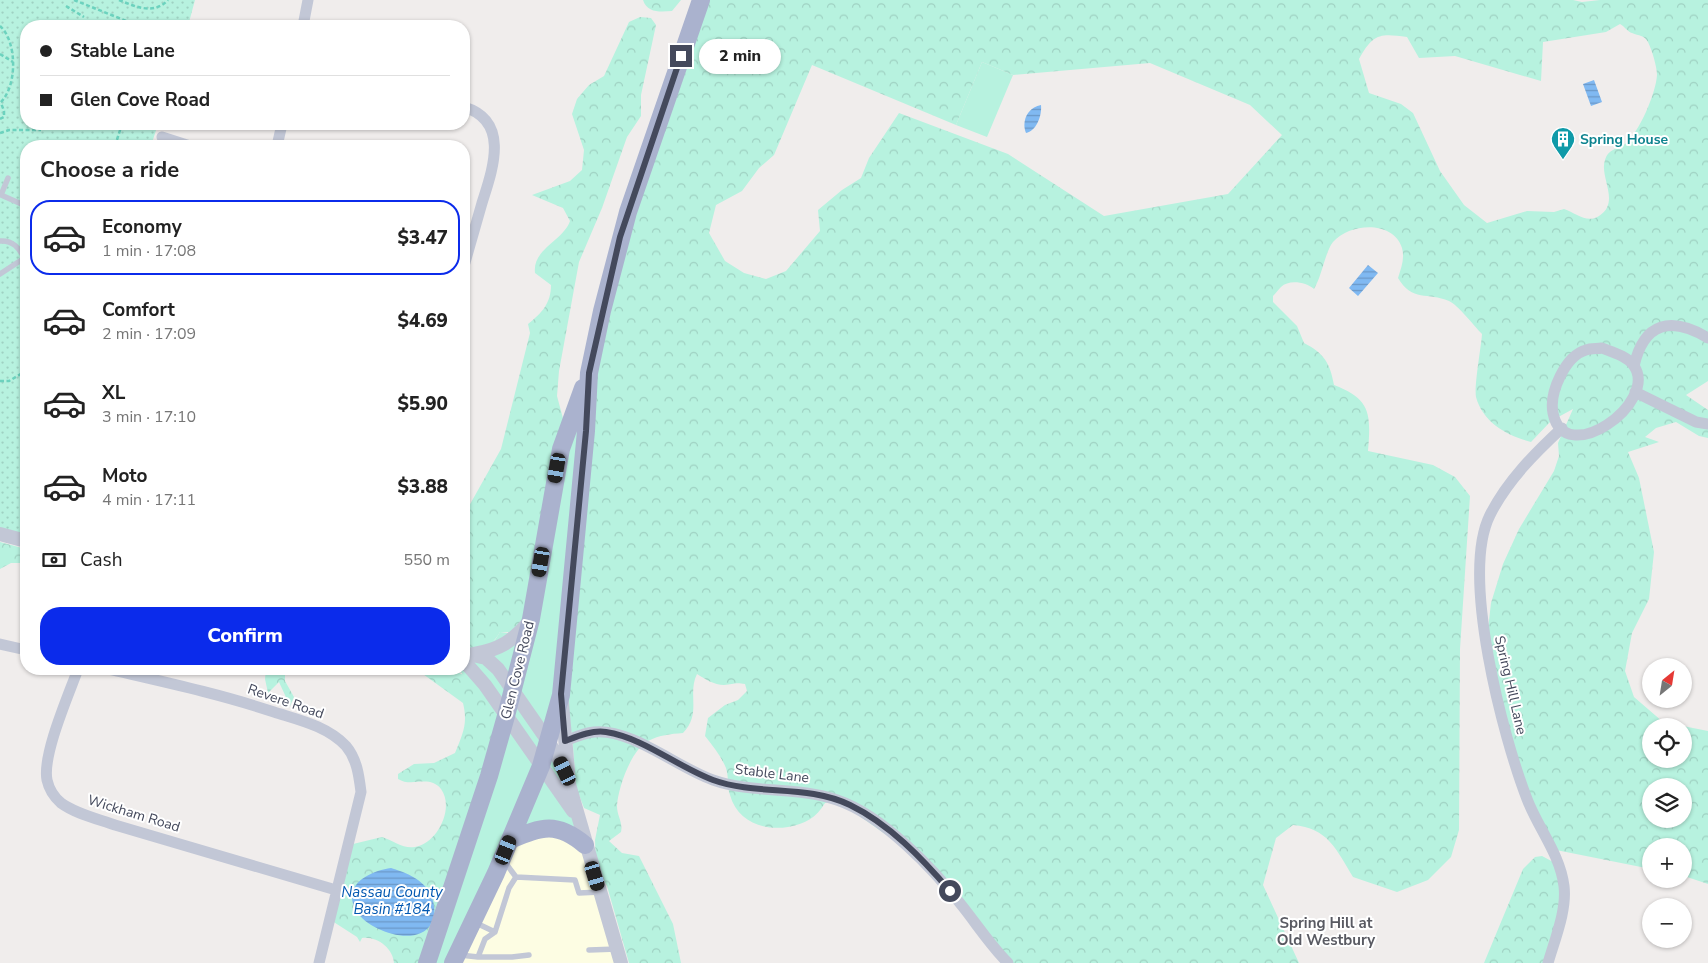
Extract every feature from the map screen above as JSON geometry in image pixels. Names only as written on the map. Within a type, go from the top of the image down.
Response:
[{"type":"main road","name":"Glen Cove Road","points":[[427,963],[489,776],[506,716],[531,619],[561,449],[589,373],[620,237],[701,0]]},
{"type":"main road","name":"Glen Cove Road","points":[[455,959],[502,859],[541,766],[557,741],[586,431],[589,373]]},
{"type":"main road","points":[[510,840],[537,829],[553,828],[566,831],[585,845]]},
{"type":"street","points":[[304,20],[308,0]]},
{"type":"street","points":[[470,110],[479,115],[488,124],[496,150],[493,173],[470,247]]},
{"type":"street","points":[[162,137],[171,140]]},
{"type":"street","points":[[1634,366],[1620,355],[1602,348],[1586,350],[1572,359],[1555,391],[1552,405],[1553,416],[1562,428],[1576,436],[1598,431],[1622,412],[1635,392],[1637,377],[1634,366],[1638,349],[1648,334],[1663,326],[1680,325],[1691,328],[1708,338]]},
{"type":"street","points":[[1635,392],[1696,422],[1708,424]]},
{"type":"street","name":"Spring Hill Lane","points":[[1548,963],[1559,923],[1564,886],[1559,865],[1528,801],[1507,734],[1482,624],[1480,561],[1483,537],[1489,516],[1509,483],[1562,428]]},
{"type":"street","points":[[0,534],[20,539]]},
{"type":"street","points":[[470,655],[499,648],[510,642],[531,619]]},
{"type":"street","points":[[0,644],[20,649]]},
{"type":"street","points":[[470,657],[489,660],[557,741],[585,845],[621,963]]},
{"type":"street","points":[[470,662],[476,673],[579,819]]},
{"type":"street","name":"Wickham Road","points":[[76,675],[56,730],[46,774],[51,791],[62,803],[79,812],[115,824],[336,890]]},
{"type":"street","name":"Revere Road","points":[[134,675],[228,697],[317,726],[338,739],[353,757],[359,772],[361,792],[319,963]]},
{"type":"street","name":"Stable Lane","points":[[557,741],[582,734],[604,732],[657,751],[687,769],[714,780],[750,788],[812,793],[851,806],[884,827],[926,863],[1008,963]]},
{"type":"lane","points":[[8,178],[1,195],[20,203]]},
{"type":"lane","points":[[0,241],[13,243],[20,250]]},
{"type":"lane","points":[[0,274],[20,261]]},
{"type":"lane","points":[[502,859],[516,878]]},
{"type":"lane","points":[[516,878],[575,880],[579,893],[600,892]]},
{"type":"lane","points":[[478,957],[485,939],[495,932],[509,888],[516,878]]},
{"type":"lane","points":[[473,922],[495,932]]},
{"type":"lane","points":[[589,950],[617,949]]},
{"type":"lane","points":[[455,959],[529,955]]},
{"type":"path","points":[[74,0],[126,20]]},
{"type":"path","points":[[119,0],[134,6],[150,9],[160,7],[168,0]]},
{"type":"path","points":[[66,6],[84,17]]},
{"type":"path","points":[[0,26],[7,33],[13,62],[10,84],[0,102],[4,111],[4,117],[0,119]]},
{"type":"path","points":[[0,54],[13,62]]},
{"type":"path","points":[[0,133],[9,130],[41,130]]},
{"type":"path","points":[[0,381],[9,381],[20,375]]},
{"type":"shaded area","points":[[537,829],[585,845],[621,963],[453,963],[510,840]]},
{"type":"green space","points":[[0,0],[195,0],[190,20],[20,20],[20,130],[156,130],[153,140],[20,140],[20,539],[0,534]]},
{"type":"green space","points":[[643,0],[681,0],[672,11],[663,12],[654,11]]},
{"type":"green space","points":[[701,0],[1573,0],[1582,2],[1600,0],[1708,0],[1708,381],[1686,395],[1708,410],[1708,438],[1699,436],[1676,422],[1656,428],[1645,437],[1659,442],[1628,452],[1639,478],[1654,552],[1649,599],[1632,633],[1625,671],[1634,697],[1642,704],[1642,708],[1647,708],[1658,718],[1642,718],[1642,768],[1692,768],[1692,728],[1708,731],[1708,884],[1692,879],[1692,838],[1642,838],[1642,867],[1551,849],[1528,801],[1486,647],[1491,603],[1503,564],[1519,529],[1554,471],[1559,456],[1558,443],[1573,409],[1551,421],[1531,442],[1505,432],[1490,421],[1479,406],[1476,397],[1482,334],[1453,303],[1441,298],[1415,293],[1403,286],[1398,278],[1403,256],[1402,248],[1397,239],[1381,229],[1370,227],[1350,231],[1333,242],[1314,289],[1302,283],[1288,283],[1281,287],[1273,296],[1273,302],[1297,326],[1304,343],[1317,351],[1325,359],[1334,385],[1346,390],[1362,402],[1368,418],[1368,451],[1433,465],[1455,477],[1470,496],[1460,649],[1459,830],[1451,857],[1428,880],[1397,892],[1353,877],[1336,849],[1323,835],[1315,830],[1293,825],[1276,838],[1263,885],[1299,963],[1008,963],[926,863],[837,800],[825,803],[818,813],[809,820],[788,827],[779,828],[761,825],[752,822],[738,812],[730,795],[727,771],[724,764],[717,751],[705,736],[708,718],[725,705],[738,700],[747,691],[745,684],[717,684],[697,674],[694,681],[693,711],[689,726],[683,733],[665,735],[648,741],[636,752],[626,770],[617,806],[621,832],[609,841],[622,853],[639,856],[673,924],[681,963],[629,963],[607,886],[596,868],[595,840],[600,815],[584,808],[576,787],[572,733],[565,713],[602,311]],"holes":[[[1620,24],[1630,32],[1645,38],[1648,42],[1656,68],[1656,83],[1650,102],[1636,131],[1625,144],[1611,151],[1605,160],[1608,204],[1599,216],[1590,219],[1564,209],[1554,212],[1527,211],[1487,223],[1464,205],[1440,171],[1413,113],[1401,104],[1369,93],[1359,59],[1368,44],[1378,37],[1390,35],[1407,37],[1419,58],[1455,56],[1541,81],[1543,42],[1606,32]],[[982,62],[1013,75],[1150,63],[1250,105],[1282,135],[1228,194],[1104,216],[1008,154],[899,113],[869,158],[861,178],[842,190],[818,210],[820,231],[786,271],[766,279],[744,273],[725,261],[709,233],[716,205],[742,191],[759,168],[774,155],[812,65],[956,125]]]},
{"type":"green space","points":[[640,17],[651,18],[656,25],[641,95],[641,116],[627,137],[602,208],[579,262],[559,371],[557,396],[565,426],[527,615],[514,632],[500,632],[489,644],[470,648],[470,504],[501,449],[530,333],[528,324],[541,312],[551,291],[551,285],[535,273],[535,265],[543,251],[561,234],[570,221],[563,208],[532,195],[570,181],[582,170],[584,150],[572,114],[577,99],[589,85],[604,76],[629,22]]},
{"type":"green space","points":[[982,62],[1013,75],[987,137],[956,125]]},
{"type":"green space","points":[[589,373],[551,746],[585,845],[565,831],[510,840],[453,963],[427,963],[475,807],[462,675],[470,675],[470,647],[495,640],[500,632],[508,633],[561,449]]},
{"type":"green space","points":[[0,542],[20,547],[20,563],[11,563],[0,569]]},
{"type":"green space","points":[[265,675],[285,675],[285,681],[294,697],[290,706],[279,682],[268,693]]},
{"type":"green space","points":[[424,675],[464,675],[476,681],[494,704],[493,733],[426,963],[394,963],[391,952],[383,944],[368,938],[362,938],[360,942],[357,937],[329,919],[353,844],[382,837],[402,846],[415,847],[430,839],[442,824],[446,806],[445,797],[441,789],[431,782],[403,781],[398,779],[398,774],[414,764],[434,763],[455,753],[465,723],[463,703]]},
{"type":"green space","points":[[1542,856],[1559,865],[1564,885],[1547,963],[1484,963],[1523,869],[1535,857]]},
{"type":"water","points":[[1594,80],[1602,102],[1591,106],[1583,84]]},
{"type":"water","points":[[1041,105],[1041,113],[1036,126],[1026,133],[1024,124],[1027,115],[1036,106]]},
{"type":"water","points":[[1368,265],[1378,273],[1358,296],[1349,288]]},
{"type":"water","name":"Nassau County Basin #184","points":[[391,868],[419,881],[428,889],[431,895],[434,917],[431,924],[424,931],[415,935],[393,934],[372,925],[357,912],[353,902],[352,894],[360,881],[374,872]]},
{"type":"place","name":"Spring House","points":[[1563,160]]},
{"type":"district","name":"Spring Hill at Old Westbury","points":[[1326,932]]},
{"type":"route","points":[[681,56],[620,237],[589,373],[586,431],[561,694],[565,741],[582,734],[594,732],[614,734],[657,751],[687,769],[714,780],[750,788],[812,793],[837,800],[851,806],[884,827],[926,863],[950,891]]}]
